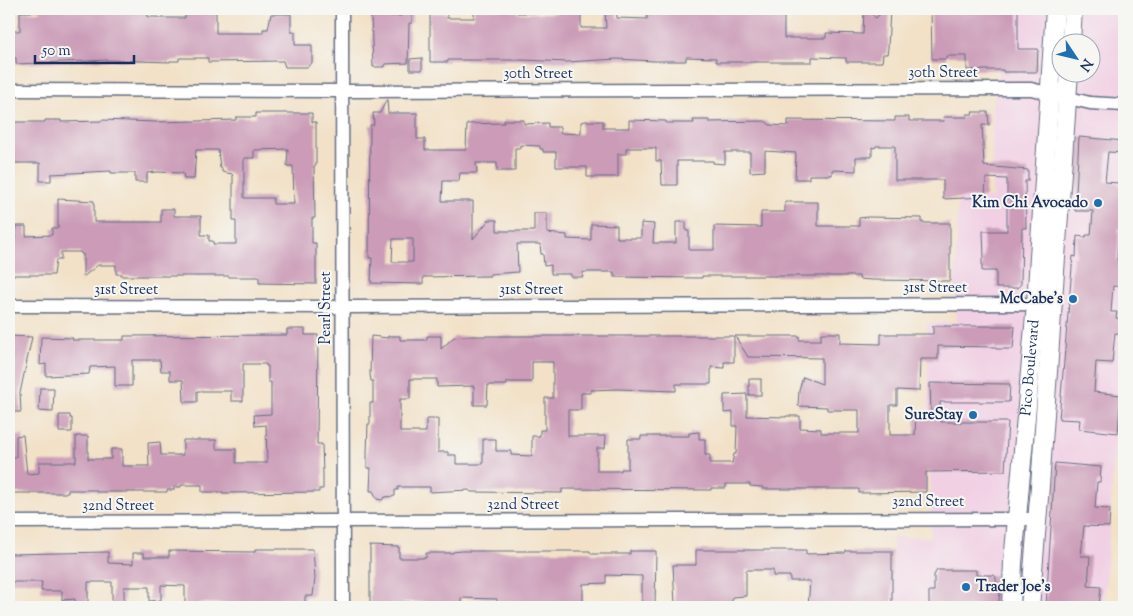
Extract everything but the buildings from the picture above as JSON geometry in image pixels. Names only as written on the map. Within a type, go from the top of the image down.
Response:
[{"type":"main road","name":"Pico Boulevard","points":[[1030,607],[1037,519],[1049,94],[1055,9]]},
{"type":"main road","points":[[1072,32],[1073,9]]},
{"type":"main road","name":"Pico Boulevard","points":[[1011,607],[1017,519],[1044,304],[1068,82]]},
{"type":"street","name":"Pearl Street","points":[[342,9],[343,607]]},
{"type":"street","name":"30th Street","points":[[9,90],[1031,89],[1090,103],[1124,106]]},
{"type":"street","name":"31st Street","points":[[9,306],[342,307],[1044,304]]},
{"type":"street","name":"32nd Street","points":[[9,522],[1037,519]]},
{"type":"shaded area","points":[[1000,9],[1124,9],[1124,311],[1104,607],[892,607],[893,537],[931,537],[927,323],[957,322],[955,285],[958,198],[992,198],[992,107],[999,73]]},
{"type":"place","name":"Kim Chi Avocado","points":[[1098,203]]},
{"type":"place","name":"McCabe's","points":[[1073,299]]},
{"type":"place","name":"SureStay","points":[[973,415]]},
{"type":"place","name":"Trader Joe's","points":[[966,587]]}]
